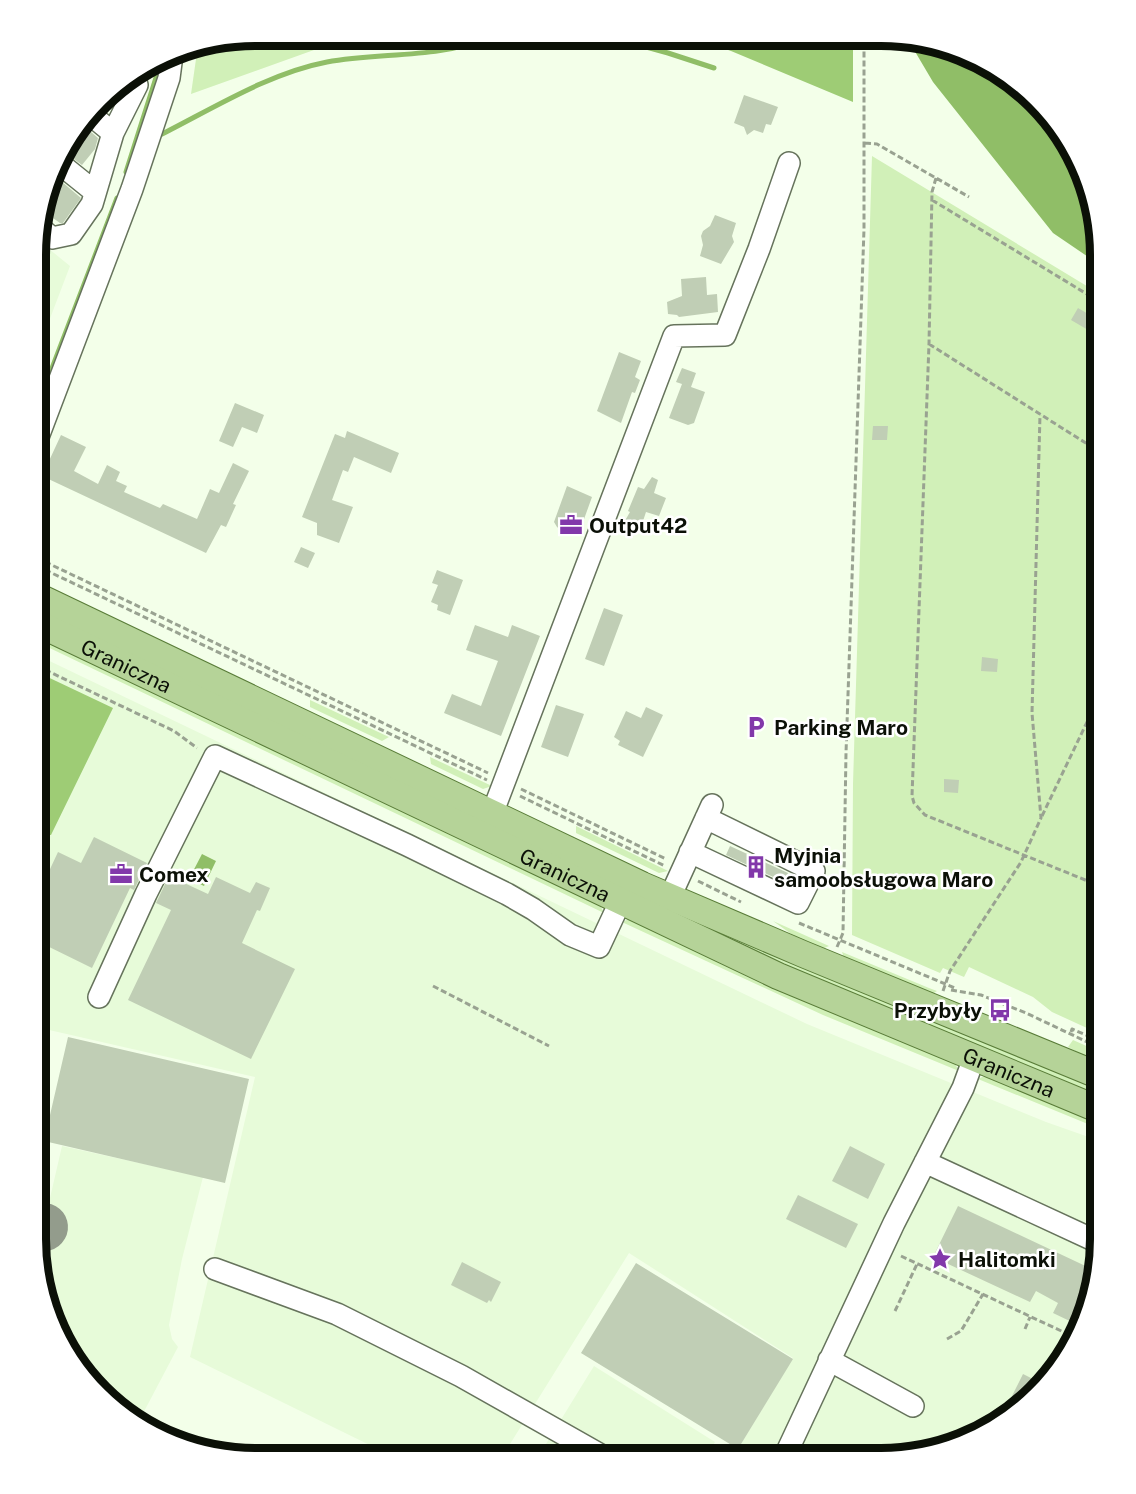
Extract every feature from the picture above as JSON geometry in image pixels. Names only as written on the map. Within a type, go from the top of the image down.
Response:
[{"type":"main road","name":"Graniczna","points":[[46,600],[670,897],[1089,1072]]},
{"type":"main road","name":"Graniczna","points":[[46,627],[822,996],[1089,1106]]},
{"type":"street","points":[[46,416],[132,189],[169,78],[171,64]]},
{"type":"street","points":[[48,234],[52,238],[71,234],[92,204],[113,133],[137,84]]},
{"type":"street","points":[[97,120],[113,133]]},
{"type":"street","points":[[492,814],[674,336],[725,334],[759,249],[789,164]]},
{"type":"street","points":[[66,167],[97,185],[132,189]]},
{"type":"street","points":[[99,996],[146,894],[215,756],[407,844],[507,894],[570,935],[599,947],[620,902]]},
{"type":"street","points":[[670,897],[690,852],[709,811],[814,871],[798,903],[690,852]]},
{"type":"street","points":[[789,1448],[883,1247],[963,1088],[974,1058]]},
{"type":"street","points":[[925,1162],[1089,1238]]},
{"type":"street","points":[[215,1269],[338,1314],[461,1376],[588,1448]]},
{"type":"street","points":[[829,1360],[913,1406]]},
{"type":"path","points":[[829,965],[843,933],[846,753],[864,241],[864,46]]},
{"type":"path","points":[[865,143],[877,144],[969,197]]},
{"type":"path","points":[[936,178],[932,192],[929,344],[912,796],[925,815],[1089,882]]},
{"type":"path","points":[[932,200],[1090,296]]},
{"type":"path","points":[[929,344],[1090,447]]},
{"type":"path","points":[[1040,415],[1032,713],[1041,818]]},
{"type":"path","points":[[46,570],[493,783]]},
{"type":"path","points":[[46,670],[174,731],[193,746],[215,756]]},
{"type":"path","points":[[950,972],[1024,855],[1090,717]]},
{"type":"path","points":[[514,794],[671,868]]},
{"type":"path","points":[[433,986],[549,1046]]},
{"type":"path","points":[[937,987],[981,995],[1089,1043]]},
{"type":"path","points":[[1071,1032],[1072,1029],[1089,1036]]},
{"type":"path","points":[[883,1247],[1067,1333]]},
{"type":"path","points":[[895,1311],[917,1264]]},
{"type":"path","points":[[947,1339],[961,1331],[983,1294]]},
{"type":"path","points":[[1025,1329],[1031,1316]]},
{"type":"shaded area","points":[[717,46],[853,46],[853,102]]},
{"type":"shaded area","points":[[241,47],[323,47],[191,94],[196,56]]},
{"type":"shaded area","points":[[914,49],[961,62],[985,74],[1008,90],[1046,128],[1068,163],[1078,188],[1088,228],[1090,258],[1053,233],[933,82]]},
{"type":"shaded area","points":[[872,156],[1090,288],[1089,1029],[1052,1012],[1033,997],[969,967],[964,977],[943,968],[940,973],[852,935],[853,784]]},
{"type":"shaded area","points":[[47,247],[70,266],[46,329]]},
{"type":"shaded area","points":[[46,640],[600,905],[604,913],[46,646]]},
{"type":"shaded area","points":[[46,659],[807,1024],[1046,1122],[1089,1137],[1089,1253],[1085,1280],[1068,1331],[1038,1376],[1018,1396],[973,1426],[922,1443],[895,1447],[739,1448],[793,1358],[629,1253],[508,1448],[376,1448],[190,1357],[255,1077],[46,1029]]},
{"type":"shaded area","points":[[46,676],[113,708],[51,835],[46,835]]},
{"type":"shaded area","points":[[310,700],[389,737],[382,741],[310,707]]},
{"type":"shaded area","points":[[430,757],[492,786],[483,789],[431,764]]},
{"type":"shaded area","points":[[576,826],[668,871],[659,873],[576,833]]},
{"type":"shaded area","points":[[202,854],[216,861],[204,886],[189,879]]},
{"type":"shaded area","points":[[662,905],[1089,1083],[1089,1095],[847,994],[660,908]]},
{"type":"shaded area","points":[[630,919],[954,1062],[959,1071],[823,1015],[624,923]]},
{"type":"shaded area","points":[[773,921],[829,946],[822,949],[801,941]]},
{"type":"shaded area","points":[[842,952],[937,991],[931,995],[844,958]]},
{"type":"shaded area","points":[[1073,1040],[1089,1047],[1089,1058],[1068,1047]]},
{"type":"shaded area","points":[[989,1077],[1089,1118],[1089,1125],[978,1079]]},
{"type":"shaded area","points":[[62,1146],[203,1177],[182,1259],[169,1325],[172,1339],[178,1347],[143,1414],[118,1396],[98,1376],[68,1331],[51,1280],[47,1253],[46,1215]]},
{"type":"shaded area","points":[[594,1366],[715,1442],[712,1448],[544,1448]]},
{"type":"building","points":[[744,95],[778,107],[771,125],[766,124],[763,133],[754,130],[747,135],[744,127],[734,123]]},
{"type":"building","points":[[89,130],[98,138],[95,149],[82,165],[71,157]]},
{"type":"building","points":[[60,180],[81,198],[63,223],[51,216]]},
{"type":"building","points":[[715,215],[736,223],[732,236],[734,242],[721,264],[700,256],[703,245],[701,236],[703,231],[710,226]]},
{"type":"building","points":[[706,277],[707,295],[717,294],[718,312],[679,317],[668,314],[667,302],[682,296],[681,279]]},
{"type":"building","points":[[1078,308],[1090,315],[1090,331],[1071,320]]},
{"type":"building","points":[[619,352],[641,361],[635,377],[640,380],[635,393],[632,392],[621,423],[597,411]]},
{"type":"building","points":[[682,368],[696,373],[691,387],[705,392],[694,423],[688,425],[669,418],[682,384],[676,382]]},
{"type":"building","points":[[235,403],[264,415],[257,433],[242,427],[233,447],[219,441]]},
{"type":"building","points":[[873,426],[888,426],[887,440],[872,440]]},
{"type":"building","points":[[347,431],[399,453],[391,473],[354,457],[348,472],[343,470],[332,500],[353,507],[339,543],[317,535],[317,523],[302,517],[335,434],[345,438]]},
{"type":"building","points":[[61,435],[86,447],[74,471],[98,484],[107,465],[120,472],[116,481],[127,486],[124,492],[160,508],[163,504],[197,519],[210,489],[219,493],[233,463],[249,471],[233,504],[236,505],[226,527],[221,525],[206,553],[46,478],[46,467]]},
{"type":"building","points":[[652,477],[658,480],[654,493],[666,498],[659,516],[646,512],[640,530],[623,524],[630,512],[628,511],[638,487],[644,489]]},
{"type":"building","points":[[567,486],[592,497],[579,533],[562,531],[554,522]]},
{"type":"building","points":[[301,547],[315,553],[308,568],[294,562]]},
{"type":"building","points":[[437,570],[463,580],[450,615],[437,610],[438,605],[431,602],[438,585],[432,583]]},
{"type":"building","points":[[604,608],[623,615],[604,666],[585,659]]},
{"type":"building","points":[[475,625],[508,637],[512,625],[540,636],[501,736],[444,713],[452,694],[481,706],[498,661],[466,650]]},
{"type":"building","points":[[982,657],[998,659],[997,672],[981,671]]},
{"type":"building","points":[[556,705],[584,714],[568,757],[541,747]]},
{"type":"building","points":[[646,707],[663,715],[643,757],[618,745],[620,741],[614,737],[626,711],[641,718]]},
{"type":"building","points":[[944,779],[959,780],[958,793],[944,792]]},
{"type":"building","points":[[94,837],[147,863],[134,890],[130,888],[92,968],[46,945],[46,878],[58,852],[81,863]]},
{"type":"building","name":"Myjnia samoobsługowa Maro","points":[[730,846],[788,873],[784,882],[726,855]]},
{"type":"building","points":[[169,876],[208,894],[216,877],[250,893],[256,882],[270,888],[242,943],[295,969],[251,1059],[128,1000],[171,910],[156,903]]},
{"type":"building","points":[[68,1037],[249,1079],[225,1183],[46,1141],[46,1132]]},
{"type":"building","points":[[850,1146],[885,1164],[868,1199],[832,1181]]},
{"type":"building","points":[[798,1195],[858,1224],[846,1248],[786,1219]]},
{"type":"building","points":[[958,1206],[1087,1267],[1078,1306],[1072,1322],[1053,1313],[1058,1303],[1036,1291],[1030,1302],[933,1257]]},
{"type":"building","points":[[462,1262],[501,1282],[491,1302],[489,1300],[487,1303],[451,1285]]},
{"type":"building","points":[[636,1263],[793,1359],[739,1448],[736,1448],[581,1353]]},
{"type":"building","points":[[1023,1374],[1034,1380],[1018,1396],[1008,1403]]},
{"type":"waterway","points":[[644,46],[714,68]]},
{"type":"waterway","points":[[160,135],[262,83],[305,67],[347,59],[430,52],[460,47]]},
{"type":"waterway","points":[[126,172],[158,70]]},
{"type":"waterway","points":[[46,384],[117,198]]},
{"type":"place","name":"Output42","points":[[571,525]]},
{"type":"place","name":"Parking Maro","points":[[756,727]]},
{"type":"place","name":"Myjnia samoobsługowa Maro","points":[[756,867]]},
{"type":"place","name":"Comex","points":[[121,874]]},
{"type":"place","name":"Przybyły","points":[[1000,1010]]},
{"type":"place","name":"Halitomki","points":[[940,1259]]}]
